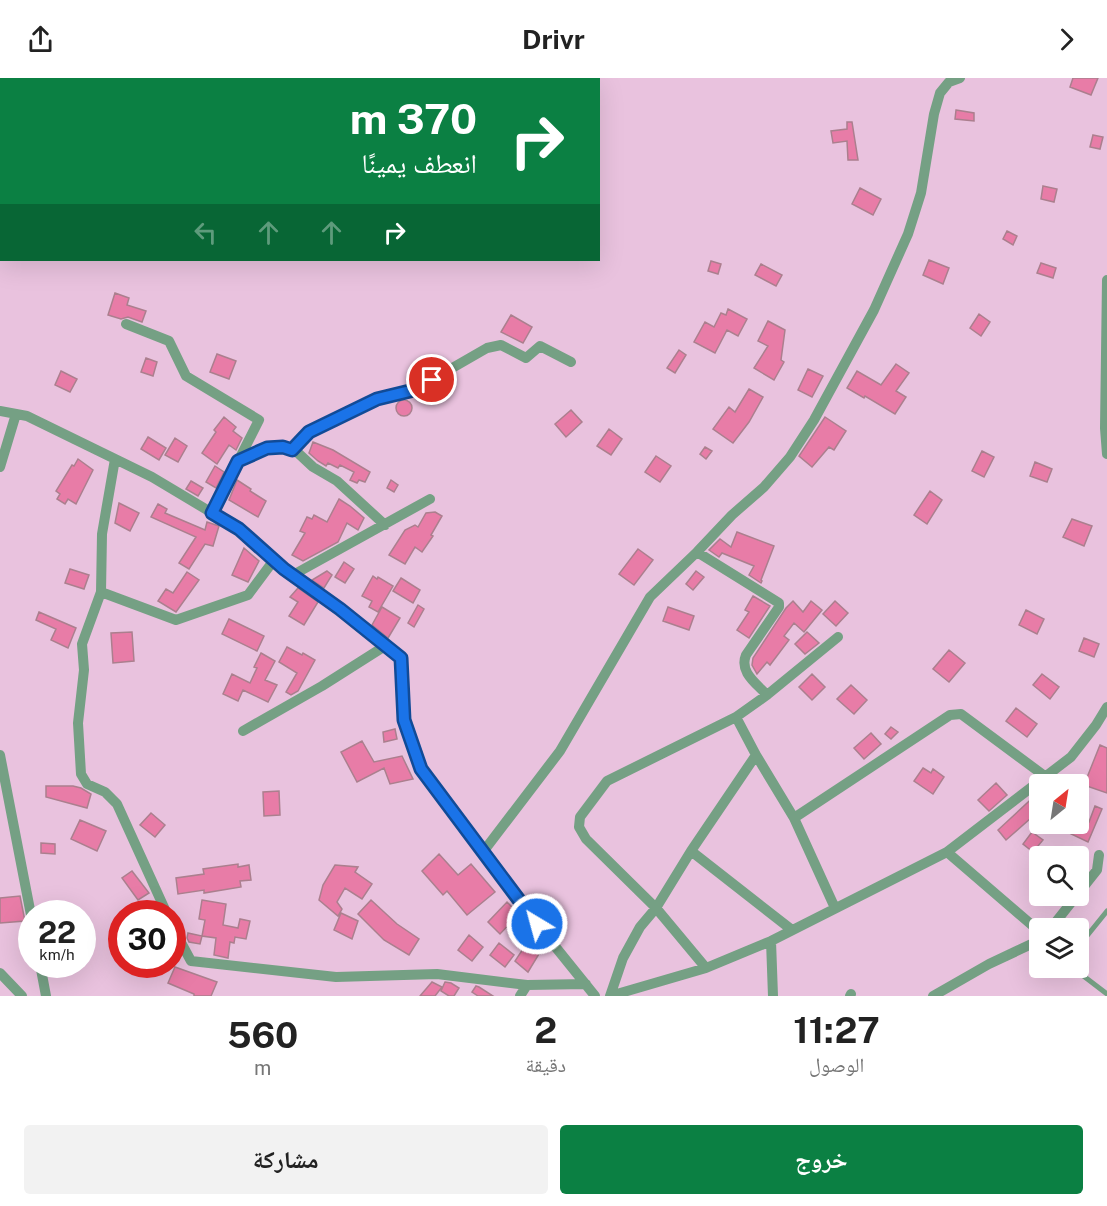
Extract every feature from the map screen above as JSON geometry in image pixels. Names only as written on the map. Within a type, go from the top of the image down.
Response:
[{"type":"street","points":[[483,852],[560,751],[650,597],[732,515],[764,487],[790,457],[837,380],[874,309],[908,234],[921,193],[934,114],[940,93],[949,82],[960,78]]},
{"type":"street","points":[[1107,280],[1105,437],[1107,454]]},
{"type":"street","points":[[126,324],[169,341],[186,376],[259,420],[212,513]]},
{"type":"street","points":[[292,450],[309,432],[377,399],[414,390],[487,348],[501,345],[526,358],[540,346],[571,362]]},
{"type":"street","points":[[0,411],[27,416],[152,477],[239,529],[274,560],[401,658],[404,720],[421,769],[595,996]]},
{"type":"street","points":[[0,467],[16,414]]},
{"type":"street","points":[[238,461],[267,448],[283,447],[292,450],[337,482],[385,525]]},
{"type":"street","points":[[115,459],[102,534],[101,592],[82,644],[84,670],[78,723],[81,774],[87,784],[105,792],[117,804],[160,900]]},
{"type":"street","points":[[293,575],[430,499]]},
{"type":"street","points":[[697,552],[779,603],[779,607],[746,655],[743,663],[745,671],[767,695]]},
{"type":"street","points":[[101,592],[176,620],[248,595],[274,560]]},
{"type":"street","points":[[706,968],[656,908],[586,839],[579,827],[580,817],[607,781],[736,717],[838,638]]},
{"type":"street","points":[[243,730],[322,686],[385,646]]},
{"type":"street","points":[[1050,774],[1071,757],[1096,725],[1107,706]]},
{"type":"street","points":[[794,818],[950,715],[957,713],[962,714],[1042,774]]},
{"type":"street","points":[[736,717],[794,818],[835,908]]},
{"type":"street","points":[[0,755],[28,900]]},
{"type":"street","points":[[610,996],[623,958],[640,927],[656,908],[691,851],[756,755]]},
{"type":"street","points":[[610,996],[706,968],[792,930],[947,852],[1029,790]]},
{"type":"street","points":[[691,851],[792,930]]},
{"type":"street","points":[[947,852],[1029,923]]},
{"type":"street","points":[[1089,879],[1097,870],[1099,855]]},
{"type":"street","points":[[771,940],[773,996]]},
{"type":"street","points":[[933,996],[989,964],[1029,945]]},
{"type":"street","points":[[186,952],[191,961],[336,977],[437,974],[527,985],[586,984]]},
{"type":"street","points":[[0,973],[22,996]]},
{"type":"street","points":[[43,978],[46,996]]},
{"type":"street","points":[[520,996],[527,985]]},
{"type":"lane","points":[[1089,933],[1107,911]]},
{"type":"lane","points":[[1086,978],[1107,994]]},
{"type":"building","points":[[1073,78],[1098,78],[1091,95],[1070,87]]},
{"type":"building","points":[[956,110],[974,113],[974,121],[955,119]]},
{"type":"building","points":[[847,122],[852,122],[858,160],[848,160],[847,141],[833,143],[831,131],[847,129]]},
{"type":"building","points":[[1093,135],[1103,137],[1100,149],[1090,147]]},
{"type":"building","points":[[1043,186],[1057,189],[1054,202],[1041,199]]},
{"type":"building","points":[[860,188],[881,199],[873,215],[852,204]]},
{"type":"building","points":[[1007,231],[1017,236],[1013,245],[1003,239]]},
{"type":"building","points":[[929,260],[949,268],[943,284],[923,275]]},
{"type":"building","points":[[711,261],[721,264],[718,274],[708,271]]},
{"type":"building","points":[[1041,263],[1056,268],[1053,278],[1037,273]]},
{"type":"building","points":[[761,264],[782,275],[776,286],[755,275]]},
{"type":"building","points":[[115,293],[129,298],[127,305],[146,311],[142,322],[128,317],[121,319],[108,315]]},
{"type":"building","points":[[728,309],[747,319],[738,336],[727,330],[715,353],[694,342],[705,322],[714,327],[721,313],[726,315]]},
{"type":"building","points":[[979,314],[990,322],[981,336],[970,328]]},
{"type":"building","points":[[511,315],[532,327],[523,343],[501,332]]},
{"type":"building","points":[[768,321],[785,330],[781,360],[784,362],[774,380],[754,368],[768,346],[758,341]]},
{"type":"building","points":[[679,350],[686,355],[675,373],[667,368]]},
{"type":"building","points":[[217,354],[236,361],[229,379],[210,372]]},
{"type":"building","points":[[146,358],[157,362],[153,376],[141,372]]},
{"type":"building","points":[[896,364],[909,373],[896,391],[906,397],[895,414],[847,388],[857,371],[881,385]]},
{"type":"building","points":[[808,369],[823,376],[812,397],[798,390]]},
{"type":"building","points":[[61,371],[77,379],[70,392],[55,385]]},
{"type":"building","points":[[749,389],[763,397],[749,422],[733,443],[713,429],[729,407],[735,412]]},
{"type":"building","points":[[404,400],[412,408],[404,416],[396,408]]},
{"type":"building","points":[[571,410],[582,422],[566,437],[555,424]]},
{"type":"building","points":[[224,417],[236,427],[233,431],[242,438],[236,450],[229,445],[217,464],[202,453]]},
{"type":"building","points":[[825,417],[846,431],[834,450],[829,447],[812,467],[799,456]]},
{"type":"building","points":[[609,429],[622,439],[611,455],[597,446]]},
{"type":"building","points":[[148,437],[166,448],[159,460],[141,449]]},
{"type":"building","points":[[175,438],[187,446],[178,462],[165,455]]},
{"type":"building","points":[[313,442],[333,450],[370,472],[365,482],[359,480],[357,483],[350,480],[354,472],[340,465],[338,468],[328,463],[326,466],[318,461],[309,453]]},
{"type":"building","points":[[705,447],[712,451],[706,459],[700,454]]},
{"type":"building","points":[[982,451],[994,457],[984,477],[972,471]]},
{"type":"building","points":[[656,456],[671,466],[660,482],[645,472]]},
{"type":"building","points":[[78,459],[93,470],[76,504],[68,499],[65,504],[57,499],[60,494],[56,491]]},
{"type":"building","points":[[1035,462],[1052,469],[1047,482],[1030,476]]},
{"type":"building","points":[[215,466],[224,472],[216,488],[206,482]]},
{"type":"building","points":[[237,480],[266,501],[258,517],[229,500]]},
{"type":"building","points":[[391,480],[398,485],[394,492],[387,488]]},
{"type":"building","points":[[191,481],[203,488],[198,496],[186,489]]},
{"type":"building","points":[[930,491],[942,500],[927,524],[914,515]]},
{"type":"building","points":[[339,499],[364,518],[358,530],[347,523],[338,542],[303,561],[292,555],[305,533],[300,531],[307,517],[312,519],[314,515],[327,522]]},
{"type":"building","points":[[119,503],[139,513],[130,531],[115,523]]},
{"type":"building","points":[[158,504],[167,509],[165,513],[205,530],[207,522],[219,526],[213,546],[205,544],[189,569],[179,563],[196,537],[151,517]]},
{"type":"building","points":[[435,512],[442,516],[431,535],[433,536],[422,552],[415,547],[405,564],[389,555],[405,530],[415,525],[418,527],[426,513]]},
{"type":"building","points":[[1072,519],[1092,526],[1084,546],[1063,537]]},
{"type":"building","points":[[737,532],[774,546],[761,583],[749,575],[754,566],[722,553],[719,557],[709,550],[720,539],[731,547]]},
{"type":"building","points":[[244,548],[259,561],[248,582],[232,575]]},
{"type":"building","points":[[638,549],[653,560],[634,585],[619,574]]},
{"type":"building","points":[[344,562],[354,569],[345,583],[335,577]]},
{"type":"building","points":[[70,569],[89,575],[84,589],[65,583]]},
{"type":"building","points":[[327,571],[332,575],[324,588],[312,580]]},
{"type":"building","points":[[696,571],[704,577],[693,590],[686,584]]},
{"type":"building","points":[[187,572],[199,580],[176,612],[158,601],[166,589],[173,593]]},
{"type":"building","points":[[373,576],[393,586],[378,612],[369,607],[372,601],[362,596]]},
{"type":"building","points":[[401,578],[420,590],[413,603],[393,591]]},
{"type":"building","points":[[298,588],[318,602],[304,625],[289,616],[298,602],[290,597]]},
{"type":"building","points":[[753,596],[770,606],[749,638],[737,630],[749,612],[745,610]]},
{"type":"building","points":[[793,601],[803,612],[811,601],[822,610],[804,632],[794,623],[784,636],[789,640],[770,665],[767,662],[757,674],[752,665],[753,658]]},
{"type":"building","points":[[835,601],[848,613],[836,626],[823,614]]},
{"type":"building","points":[[418,605],[424,609],[414,627],[408,623]]},
{"type":"building","points":[[382,607],[400,618],[388,638],[372,625]]},
{"type":"building","points":[[668,607],[694,616],[689,630],[663,621]]},
{"type":"building","points":[[1026,610],[1044,619],[1037,634],[1019,625]]},
{"type":"building","points":[[39,612],[76,628],[68,648],[51,640],[56,629],[36,620]]},
{"type":"building","points":[[229,619],[264,636],[257,651],[222,634]]},
{"type":"building","points":[[132,632],[134,661],[113,663],[111,633]]},
{"type":"building","points":[[807,632],[819,643],[805,654],[795,644]]},
{"type":"building","points":[[1084,638],[1099,644],[1094,657],[1079,651]]},
{"type":"building","points":[[287,647],[315,660],[298,691],[291,695],[286,692],[297,673],[279,662]]},
{"type":"building","points":[[949,650],[965,663],[949,682],[933,669]]},
{"type":"building","points":[[261,653],[275,661],[265,680],[277,685],[268,702],[243,690],[238,701],[223,694],[232,674],[250,683]]},
{"type":"building","points":[[812,674],[825,687],[812,700],[799,687]]},
{"type":"building","points":[[1042,674],[1059,687],[1050,699],[1033,685]]},
{"type":"building","points":[[851,685],[867,700],[854,714],[837,699]]},
{"type":"building","points":[[1016,708],[1037,724],[1027,737],[1006,721]]},
{"type":"building","points":[[891,727],[898,732],[891,739],[885,734]]},
{"type":"building","points":[[395,729],[397,739],[384,742],[383,732]]},
{"type":"building","points":[[871,733],[881,744],[864,759],[854,748]]},
{"type":"building","points":[[362,741],[374,762],[402,756],[413,779],[390,784],[384,768],[357,782],[341,752]]},
{"type":"building","points":[[1100,745],[1107,748],[1107,793],[1089,787],[1088,774]]},
{"type":"building","points":[[923,768],[931,773],[933,769],[944,777],[933,794],[914,781]]},
{"type":"building","points":[[996,783],[1007,795],[989,811],[978,800]]},
{"type":"building","points":[[46,786],[81,788],[91,794],[87,808],[46,797]]},
{"type":"building","points":[[279,791],[280,815],[264,816],[263,792]]},
{"type":"building","points":[[1029,801],[1029,820],[1006,840],[998,830]]},
{"type":"building","points":[[1095,806],[1102,809],[1088,842],[1071,834],[1089,834],[1089,822]]},
{"type":"building","points":[[151,813],[165,825],[155,837],[140,825]]},
{"type":"building","points":[[80,820],[106,831],[97,851],[71,839]]},
{"type":"building","points":[[1030,834],[1035,834],[1043,840],[1038,846],[1029,846],[1029,849],[1023,844]]},
{"type":"building","points":[[41,843],[55,844],[55,854],[41,853]]},
{"type":"building","points":[[439,854],[458,875],[471,864],[495,892],[467,915],[447,891],[443,895],[422,871]]},
{"type":"building","points":[[238,864],[238,867],[249,865],[251,880],[240,881],[241,887],[204,893],[204,890],[178,894],[176,878],[204,874],[203,869]]},
{"type":"building","points":[[335,865],[358,867],[355,872],[372,884],[362,899],[345,888],[337,902],[342,909],[338,916],[319,900],[323,885]]},
{"type":"building","points":[[132,871],[149,893],[138,900],[122,878]]},
{"type":"building","points":[[20,896],[18,922],[0,923],[0,898]]},
{"type":"building","points":[[202,900],[226,904],[223,925],[238,928],[240,919],[250,921],[246,939],[235,937],[234,943],[230,942],[228,958],[214,955],[216,938],[202,936],[205,920],[199,919]]},
{"type":"building","points":[[371,900],[397,924],[419,939],[409,955],[384,940],[358,914]]},
{"type":"building","points":[[507,902],[519,914],[500,934],[488,922]]},
{"type":"building","points":[[341,913],[358,921],[352,939],[334,930]]},
{"type":"building","points":[[188,933],[202,936],[200,944],[189,942]]},
{"type":"building","points":[[469,935],[483,947],[472,961],[458,950]]},
{"type":"building","points":[[499,943],[514,955],[505,967],[490,955]]},
{"type":"building","points":[[527,943],[539,954],[528,972],[515,961]]},
{"type":"building","points":[[186,971],[217,982],[211,996],[194,996],[168,983],[170,978],[186,978]]},
{"type":"building","points":[[432,982],[442,987],[435,996],[420,996]]},
{"type":"building","points":[[445,982],[459,988],[454,996],[441,991]]},
{"type":"building","points":[[476,986],[493,996],[478,996],[472,992]]},
{"type":"route","points":[[432,380],[414,390],[377,399],[309,432],[292,450],[283,447],[267,448],[238,461],[212,513],[239,529],[284,569],[340,609],[401,658],[404,720],[421,769],[537,924]]}]
